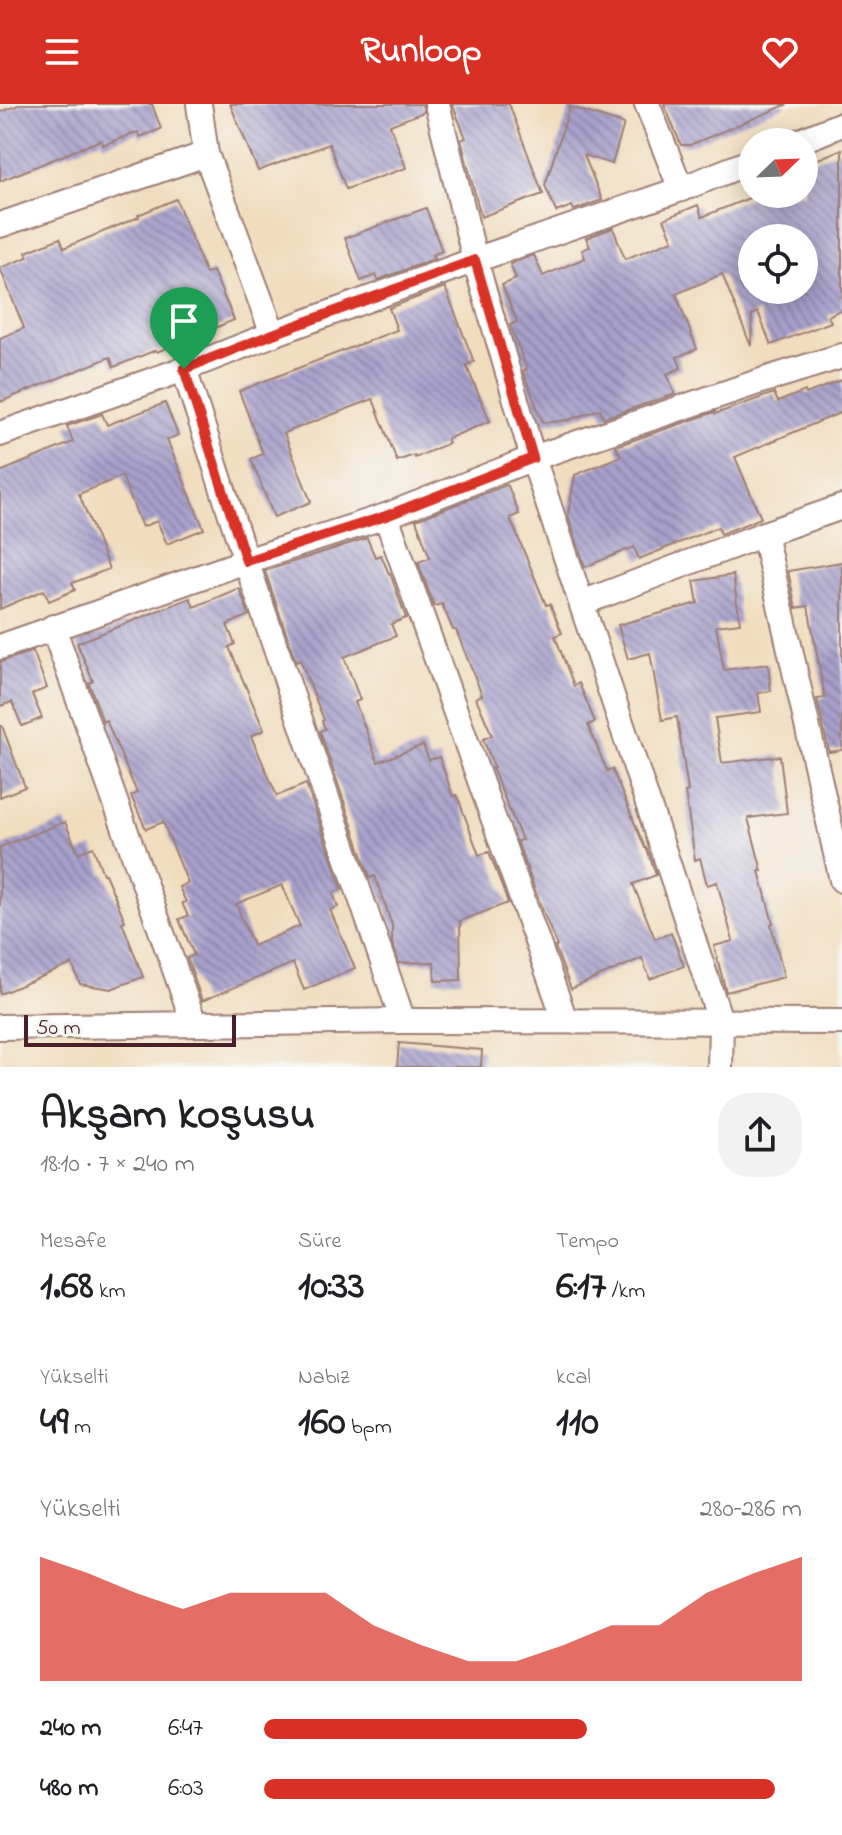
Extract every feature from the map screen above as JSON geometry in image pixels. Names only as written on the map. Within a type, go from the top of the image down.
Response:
[{"type":"street","points":[[199,104],[206,154],[273,334]]},
{"type":"street","points":[[437,104],[475,260],[533,458],[721,1023],[720,1067]]},
{"type":"street","points":[[647,104],[681,189]]},
{"type":"street","points":[[818,134],[842,124]]},
{"type":"street","points":[[0,225],[206,154]]},
{"type":"street","points":[[0,434],[738,167]]},
{"type":"street","points":[[0,647],[386,516],[533,458],[842,356]]},
{"type":"street","points":[[184,369],[403,1021]]},
{"type":"street","points":[[582,603],[842,507]]},
{"type":"street","points":[[386,516],[565,1020]]},
{"type":"street","points":[[764,534],[842,880]]},
{"type":"street","points":[[53,627],[194,1023]]},
{"type":"street","points":[[0,1027],[565,1020],[842,1022]]},
{"type":"building","points":[[21,104],[152,104],[161,129],[140,137],[138,132],[103,145],[101,140],[0,181],[0,112]]},
{"type":"building","points":[[230,104],[422,104],[424,112],[390,125],[406,168],[346,189],[329,144],[258,171]]},
{"type":"building","points":[[452,104],[509,104],[543,194],[481,217],[461,140],[466,138]]},
{"type":"building","points":[[664,104],[788,104],[690,145],[681,145]]},
{"type":"building","points":[[570,107],[624,124],[612,164],[584,155],[602,200],[574,210],[572,206],[556,212],[545,185]]},
{"type":"building","points":[[842,149],[842,309],[828,316],[831,322],[771,345],[758,312],[752,315],[751,346],[722,274],[676,294],[697,349],[677,357],[681,368],[667,374],[675,394],[604,418],[600,409],[569,420],[543,423],[510,325],[517,322],[502,285],[516,279],[510,264],[534,255],[543,276],[585,258],[582,250],[590,247],[586,238],[613,228],[625,259],[673,240],[664,219],[698,205],[702,217],[738,202],[738,208],[818,208],[818,159]]},
{"type":"building","points":[[176,199],[206,274],[213,271],[234,320],[114,367],[110,357],[0,402],[0,338],[24,328],[0,268],[28,257],[26,252],[60,238],[64,248]]},
{"type":"building","points":[[426,208],[442,251],[432,255],[434,259],[378,280],[376,275],[361,281],[345,238]]},
{"type":"building","points":[[445,287],[474,362],[466,365],[490,421],[447,439],[449,443],[415,458],[414,455],[397,461],[373,399],[284,433],[311,502],[274,517],[251,459],[263,454],[239,391],[397,330],[389,308]]},
{"type":"building","points":[[842,380],[842,412],[735,457],[761,518],[721,534],[718,527],[639,559],[634,547],[585,567],[568,515],[575,475],[621,456],[616,446],[774,393],[778,402]]},
{"type":"building","points":[[165,403],[178,435],[167,440],[204,529],[167,544],[157,521],[142,527],[122,476],[79,494],[109,569],[72,583],[75,590],[49,601],[44,590],[0,609],[0,472],[73,442],[67,426],[102,414],[107,425]]},
{"type":"building","points":[[506,485],[519,514],[510,518],[546,605],[550,604],[562,633],[555,636],[574,686],[579,683],[595,722],[588,725],[607,771],[612,769],[656,875],[633,884],[655,939],[671,933],[684,966],[650,979],[642,958],[571,989],[517,841],[522,840],[483,739],[492,735],[476,698],[482,695],[456,630],[453,630],[442,604],[434,606],[418,562],[430,558],[416,520]]},
{"type":"building","points":[[367,538],[375,557],[381,555],[390,573],[406,618],[391,624],[396,636],[344,657],[360,700],[355,702],[378,762],[423,745],[429,760],[439,757],[479,855],[489,852],[508,903],[460,921],[461,980],[435,981],[434,962],[399,963],[392,943],[392,925],[375,876],[370,878],[320,731],[325,729],[324,720],[300,660],[296,662],[265,571]]},
{"type":"building","points":[[842,562],[842,750],[829,752],[817,699],[825,698],[808,606],[796,608],[788,571]]},
{"type":"building","points":[[733,575],[740,623],[716,626],[724,670],[768,664],[771,691],[758,693],[761,712],[715,718],[722,763],[780,756],[787,813],[748,818],[784,977],[726,992],[714,946],[733,941],[717,882],[707,885],[700,858],[695,860],[677,717],[662,720],[650,653],[628,659],[618,625],[698,603],[694,581]]},
{"type":"building","points":[[239,588],[249,615],[227,625],[235,644],[229,647],[264,730],[251,736],[277,796],[306,784],[342,889],[333,893],[338,907],[330,910],[355,968],[304,990],[293,963],[202,1001],[187,958],[194,955],[179,919],[188,916],[179,887],[188,883],[163,822],[146,829],[131,796],[137,793],[106,720],[103,722],[89,683],[93,681],[77,643],[190,598],[194,607]],"holes":[[[282,885],[300,926],[253,946],[236,904]]]},
{"type":"building","points":[[33,651],[47,688],[32,694],[42,718],[22,726],[12,702],[0,706],[0,662]]},
{"type":"building","points":[[0,726],[25,787],[0,797]]},
{"type":"building","points":[[65,822],[78,853],[93,847],[125,921],[122,922],[143,977],[111,989],[80,984],[72,964],[0,994],[0,847]]},
{"type":"building","points":[[399,1043],[482,1050],[481,1067],[397,1067]]},
{"type":"route","points":[[475,260],[533,458],[386,516],[246,561],[184,369],[475,260]]}]
